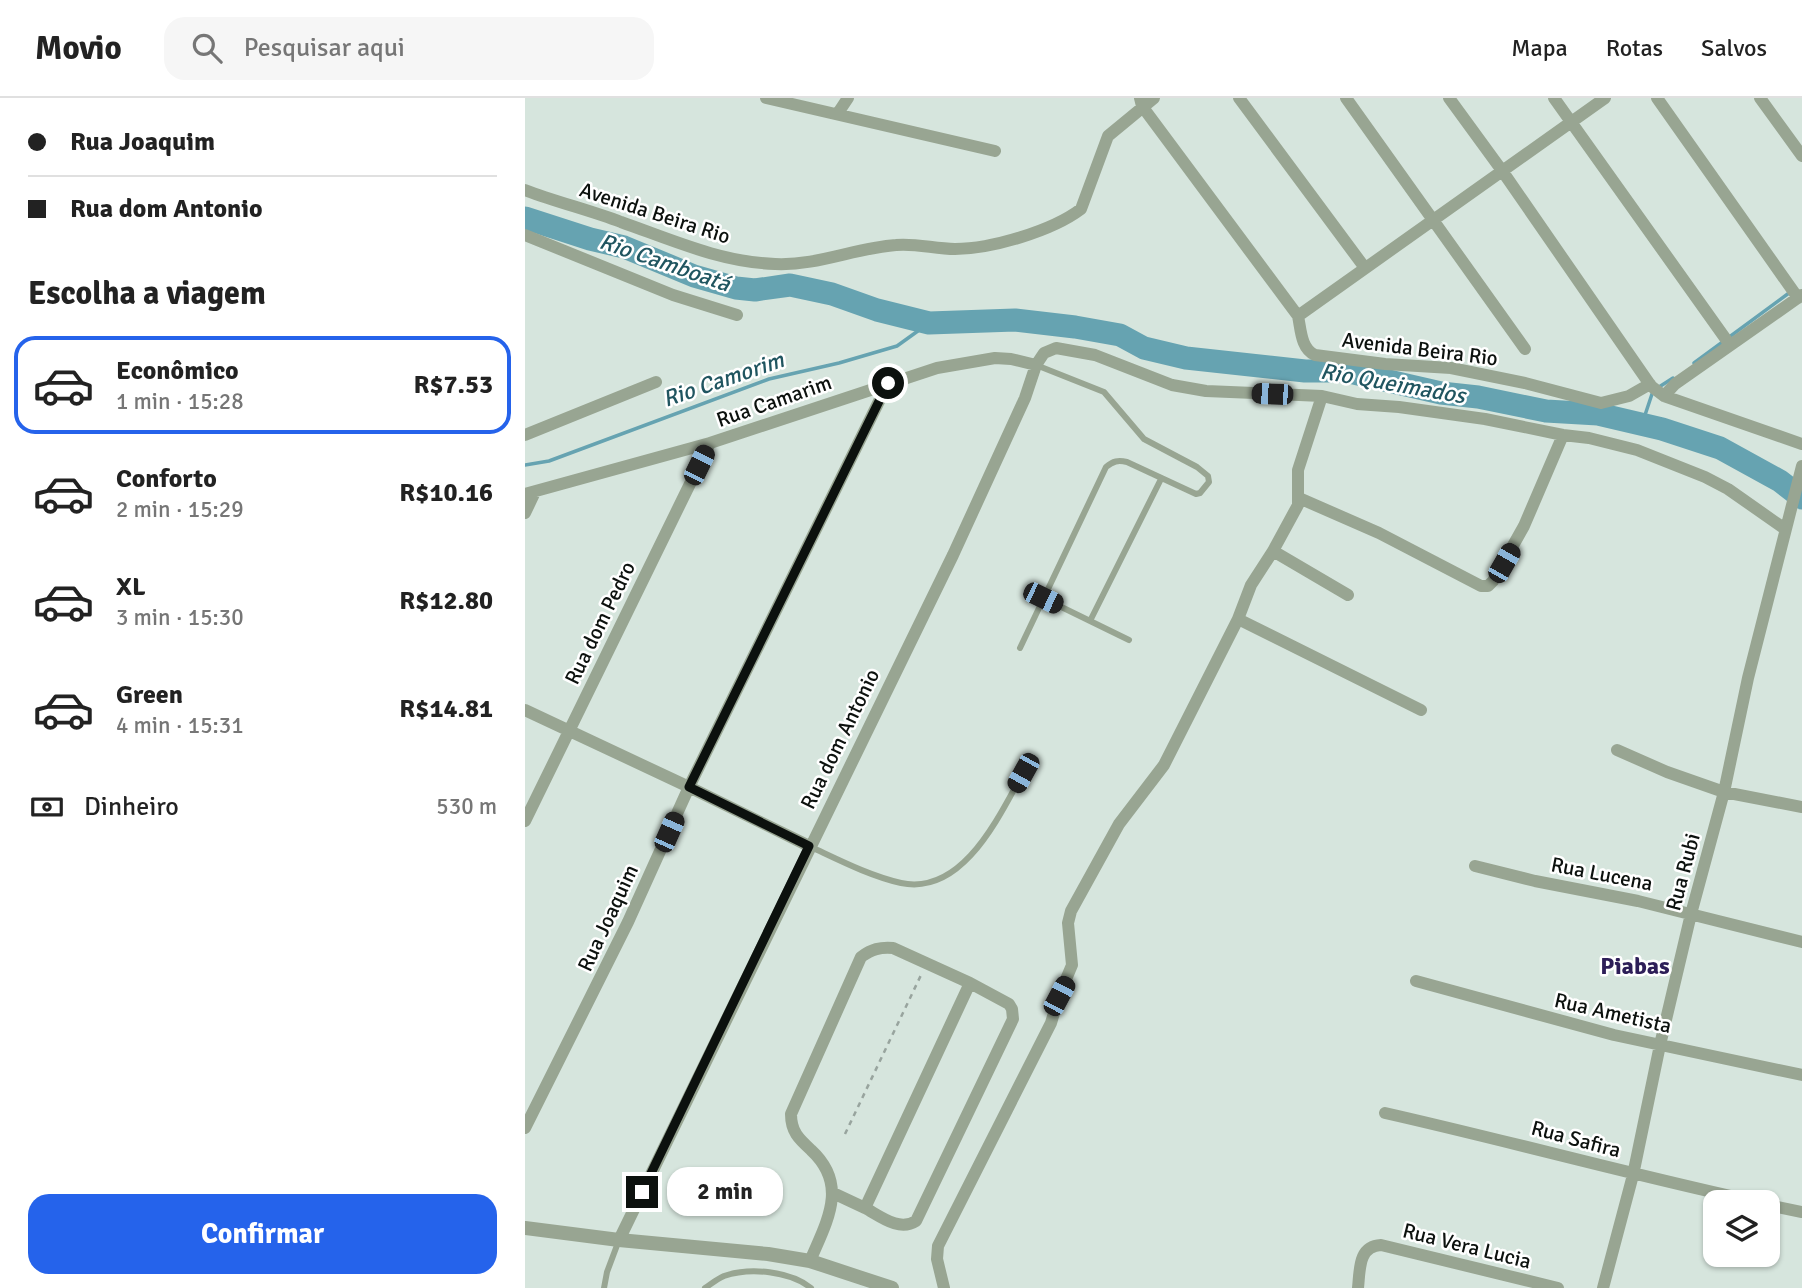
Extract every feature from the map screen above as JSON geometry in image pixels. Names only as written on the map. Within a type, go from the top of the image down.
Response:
[{"type":"street","points":[[766,98],[995,151]]},
{"type":"street","points":[[838,113],[848,98]]},
{"type":"street","name":"Avenida Beira Rio","points":[[525,190],[620,221],[702,252],[775,264],[818,262],[896,245],[955,249],[982,246],[1032,233],[1081,209],[1108,136],[1141,102],[1154,98]]},
{"type":"street","points":[[1239,98],[1365,268]]},
{"type":"street","points":[[1346,98],[1525,349]]},
{"type":"street","points":[[1449,98],[1656,389],[1802,444]]},
{"type":"street","points":[[1554,98],[1728,341]]},
{"type":"street","points":[[1141,102],[1298,316],[1605,98]]},
{"type":"street","points":[[1656,389],[1675,384],[1795,292],[1657,98]]},
{"type":"street","points":[[1760,98],[1802,156]]},
{"type":"street","points":[[525,235],[673,295],[737,315]]},
{"type":"street","name":"Avenida Beira Rio","points":[[1298,316],[1305,346],[1310,354],[1385,364],[1451,368],[1525,383],[1601,403],[1656,389]]},
{"type":"street","points":[[1036,365],[1045,353],[1056,348],[1095,355],[1172,385],[1206,391],[1322,396],[1357,404],[1485,419],[1588,438],[1637,450],[1683,467],[1728,489],[1785,529]]},
{"type":"street","name":"Rua Camarim","points":[[530,493],[710,443],[937,368],[983,359],[1011,359],[1036,365]]},
{"type":"street","name":"Rua dom Antonio","points":[[619,1240],[958,543],[1025,398],[1036,365]]},
{"type":"street","points":[[525,435],[656,382]]},
{"type":"street","name":"Rua Joaquim","points":[[525,1128],[628,922],[689,787],[888,383]]},
{"type":"street","points":[[944,1288],[937,1259],[938,1246],[1051,1023],[1072,965],[1068,923],[1071,911],[1119,824],[1164,765],[1238,619],[1251,585],[1273,551],[1299,498],[1296,481],[1298,470],[1322,396]]},
{"type":"street","points":[[1299,498],[1379,533],[1481,586],[1487,586],[1493,581],[1524,526],[1563,435]]},
{"type":"street","name":"Rua dom Pedro","points":[[525,821],[710,443]]},
{"type":"street","name":"Rua Rubi","points":[[1603,1288],[1633,1175],[1691,914],[1724,792],[1748,678],[1801,468]]},
{"type":"street","points":[[525,513],[530,493]]},
{"type":"street","points":[[1273,551],[1347,595]]},
{"type":"street","points":[[1238,619],[1421,709]]},
{"type":"street","points":[[525,710],[809,846]]},
{"type":"street","points":[[1617,750],[1667,772],[1724,792],[1802,807]]},
{"type":"street","name":"Rua Lucena","points":[[1475,866],[1562,887],[1638,901],[1802,942]]},
{"type":"street","points":[[810,1261],[831,1207],[833,1193],[826,1167],[793,1131],[790,1114],[861,957],[871,949],[893,948],[1009,1004],[1013,1019],[916,1221],[909,1225],[897,1224],[833,1193]]},
{"type":"street","name":"Rua Ametista","points":[[1416,981],[1549,1018],[1802,1075]]},
{"type":"street","points":[[865,1208],[970,983]]},
{"type":"street","name":"Rua Safira","points":[[1385,1113],[1507,1140],[1633,1175],[1703,1190]]},
{"type":"street","points":[[1780,1208],[1802,1212]]},
{"type":"street","points":[[525,1228],[619,1240],[728,1249],[810,1261],[892,1288]]},
{"type":"street","name":"Rua Vera Lucia","points":[[1358,1288],[1362,1256],[1370,1248],[1381,1245],[1558,1288]]},
{"type":"lane","points":[[1020,648],[1106,467],[1117,460],[1127,461],[1196,494],[1209,482],[1208,476],[1197,467],[1144,439],[1104,392],[1036,365]]},
{"type":"lane","points":[[1090,621],[1161,479]]},
{"type":"lane","points":[[1043,598],[1129,640]]},
{"type":"lane","points":[[809,846],[845,863],[902,883],[930,883],[952,874],[974,851],[991,829],[1023,773]]},
{"type":"lane","points":[[604,1288],[619,1240]]},
{"type":"lane","points":[[801,1280],[810,1261]]},
{"type":"lane","points":[[705,1288],[723,1276],[754,1270],[801,1280],[811,1288]]},
{"type":"path","points":[[845,1134],[927,963]]},
{"type":"waterway","name":"Rio Queimados","points":[[525,218],[624,247],[694,276],[736,288],[755,290],[790,285],[832,294],[877,310],[929,323],[1015,320],[1075,327],[1120,335],[1144,348],[1186,358],[1305,371],[1345,371],[1441,393],[1478,397],[1546,411],[1598,414],[1662,429],[1720,448],[1780,481],[1802,498]]},
{"type":"waterway","points":[[1694,363],[1789,293]]},
{"type":"waterway","name":"Rio Camorim","points":[[525,465],[549,461],[769,379],[897,346],[929,323]]},
{"type":"waterway","points":[[1659,387],[1673,378]]},
{"type":"waterway","points":[[1642,424],[1653,391]]},
{"type":"district","name":"Piabas","points":[[1635,966]]},
{"type":"route","points":[[642,1192],[809,846],[689,787],[888,383]]},
{"type":"water label","name":"Rio Camboatá","points":[[665,262]]}]
